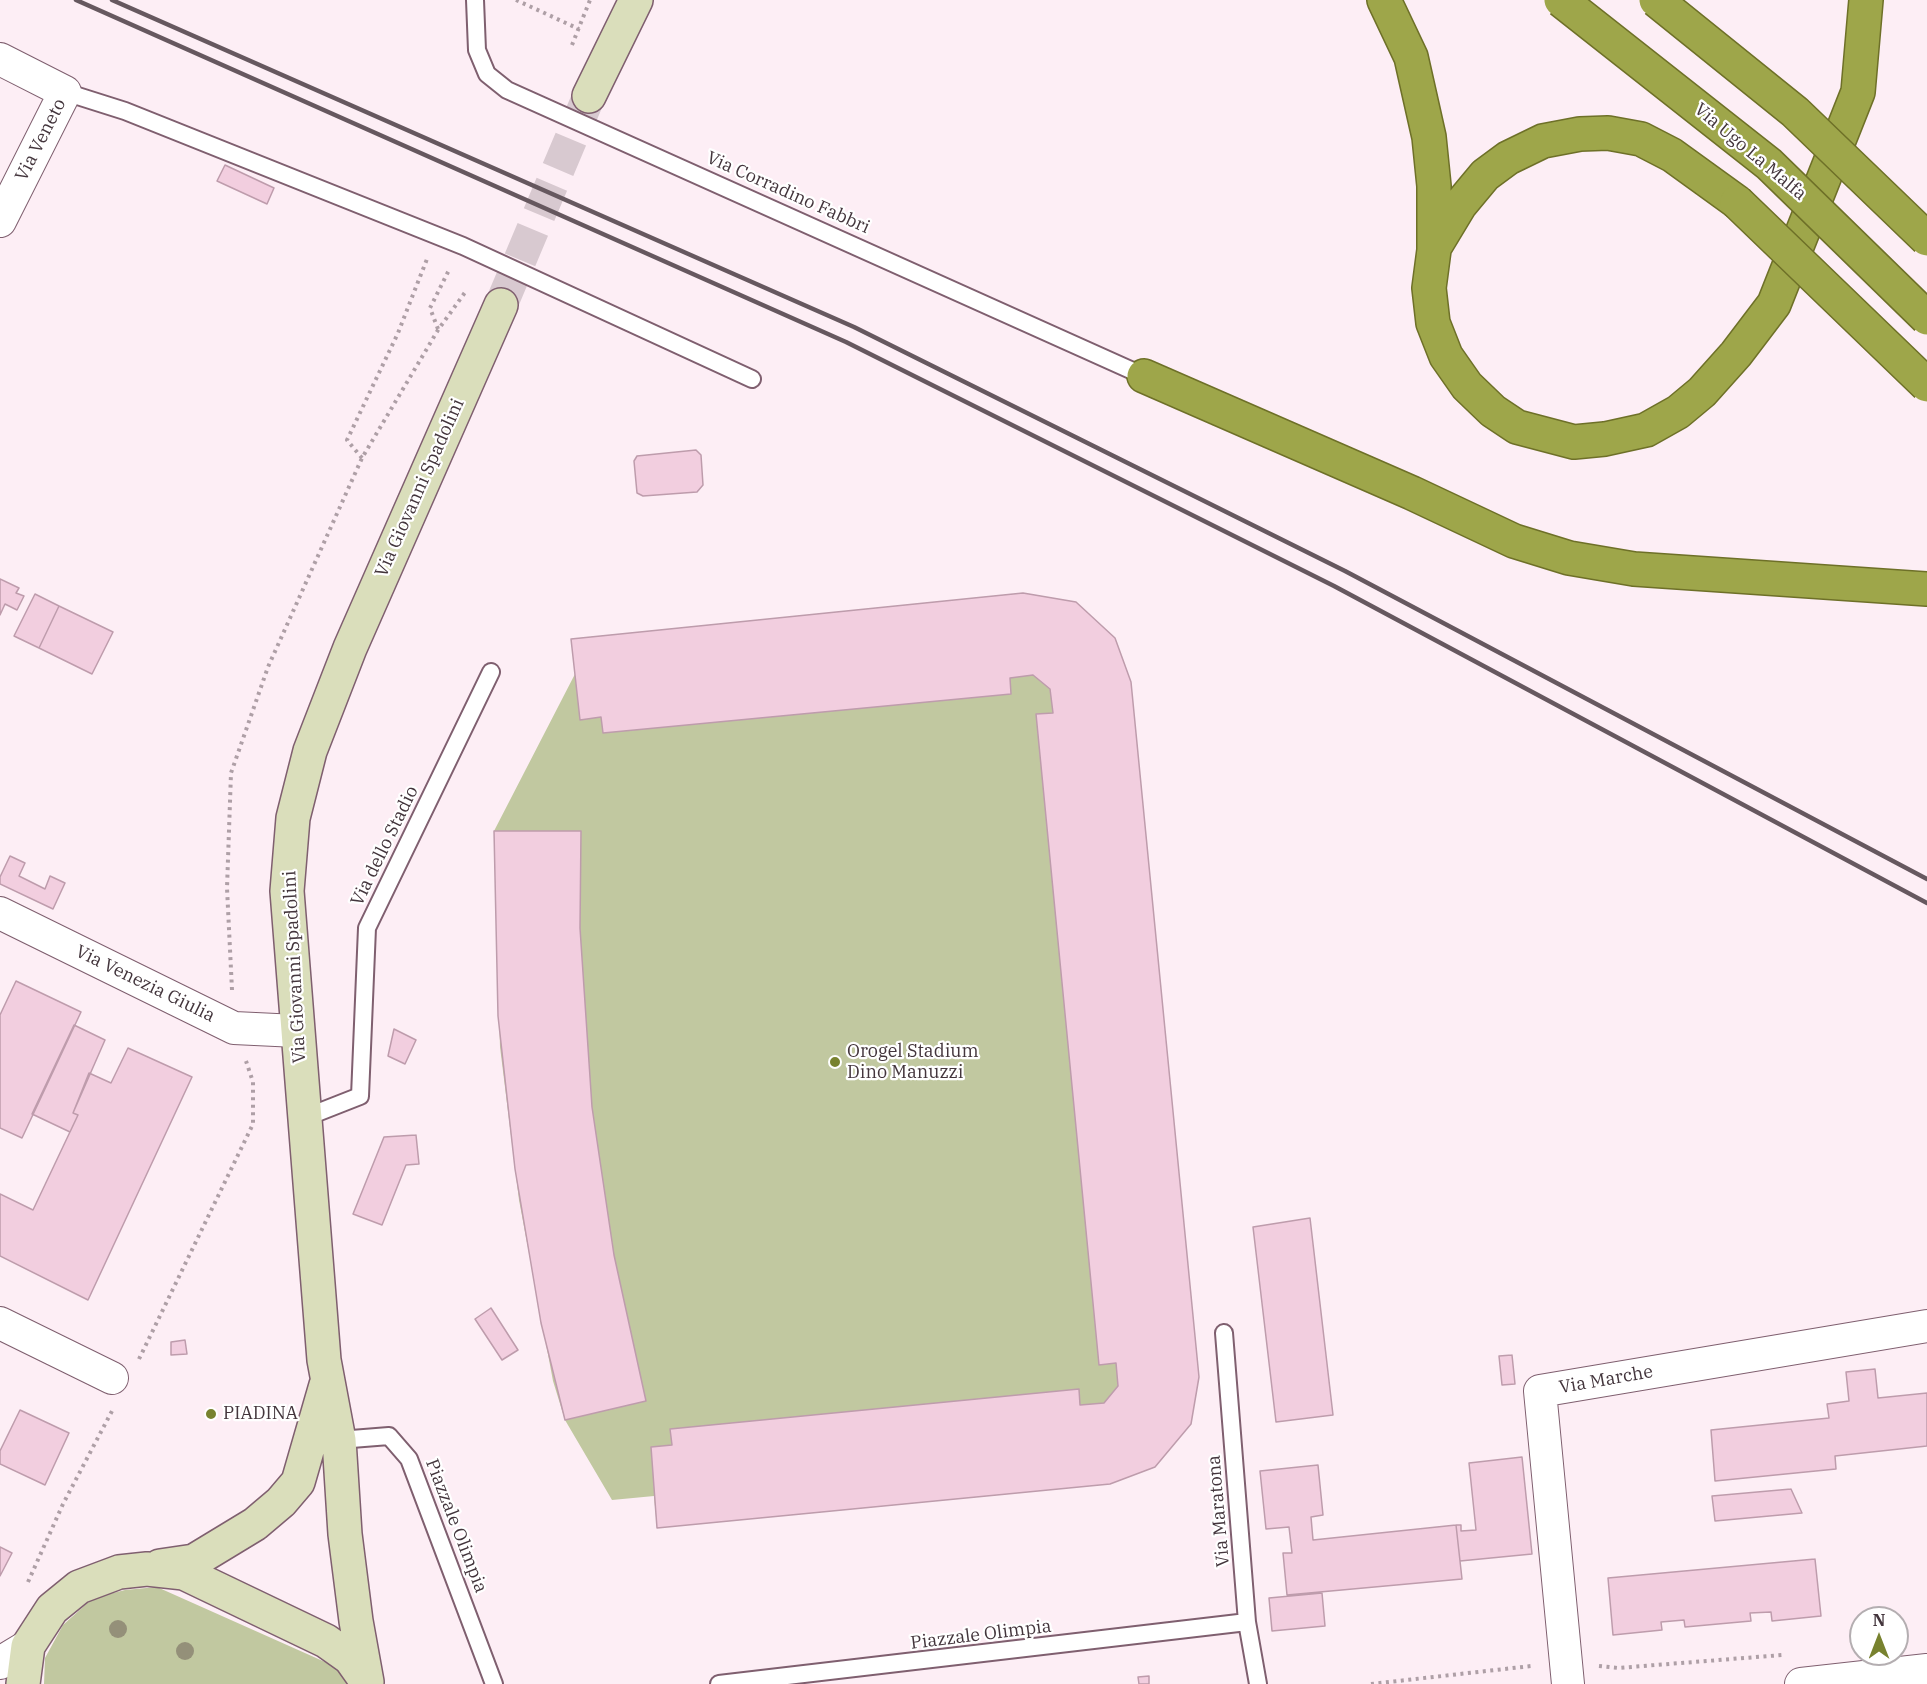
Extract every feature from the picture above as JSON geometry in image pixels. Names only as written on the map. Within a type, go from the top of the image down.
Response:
[{"type":"highway","points":[[1384,0],[1411,57],[1429,137],[1434,186],[1434,250],[1429,288],[1433,323],[1446,356],[1467,386],[1493,411],[1517,427],[1574,442],[1646,430],[1678,412],[1702,392],[1736,354],[1774,304],[1858,92],[1866,0]]},
{"type":"highway","name":"Via Ugo La Malfa","points":[[1561,0],[1769,164],[1927,318]]},
{"type":"highway","points":[[1656,0],[1795,112],[1927,239]]},
{"type":"highway","points":[[1434,250],[1460,206],[1485,175],[1508,158],[1543,141],[1580,135],[1608,133],[1641,139],[1672,155],[1737,202],[1927,384]]},
{"type":"highway","points":[[1144,376],[1412,493],[1514,541],[1569,558],[1635,569],[1927,589]]},
{"type":"main road","points":[[589,96],[636,0]]},
{"type":"main road","name":"Via Giovanni Spadolini","points":[[327,1381],[287,891],[293,818],[310,751],[350,648],[501,305]]},
{"type":"main road","points":[[327,1381],[339,1440],[345,1534],[356,1621],[368,1683]]},
{"type":"main road","points":[[23,1684],[28,1646],[52,1609],[80,1587],[119,1572],[194,1561],[255,1524],[281,1502],[298,1482],[327,1381]]},
{"type":"main road","points":[[147,1569],[184,1573],[326,1641],[350,1658],[368,1683]]},
{"type":"street","name":"Via Veneto","points":[[0,59],[65,92],[0,221]]},
{"type":"street","name":"Via Venezia Giulia","points":[[0,913],[234,1028],[297,1031]]},
{"type":"street","points":[[0,1323],[121,1383]]},
{"type":"street","name":"Via Marche","points":[[1567,1673],[1540,1391],[1927,1326]]},
{"type":"street","points":[[0,1663],[28,1646]]},
{"type":"street","points":[[1801,1684],[1927,1670]]},
{"type":"lane","name":"Via Corradino Fabbri","points":[[475,0],[477,50],[487,74],[507,90],[1144,376]]},
{"type":"lane","points":[[65,92],[125,111],[464,246],[753,379]]},
{"type":"lane","name":"Via dello Stadio","points":[[304,1118],[360,1096],[367,928],[491,672]]},
{"type":"lane","name":"Via Maratona","points":[[1224,1333],[1247,1622],[1258,1684]]},
{"type":"lane","name":"Piazzale Olimpia","points":[[339,1440],[388,1436],[409,1459],[494,1684]]},
{"type":"lane","name":"Piazzale Olimpia","points":[[718,1684],[1247,1622]]},
{"type":"path","points":[[516,0],[579,29]]},
{"type":"path","points":[[571,47],[590,0]]},
{"type":"path","points":[[362,458],[347,440],[398,333],[439,236]]},
{"type":"path","points":[[438,330],[430,308],[464,246]]},
{"type":"path","points":[[25,1589],[121,1383],[253,1124],[253,1082],[234,1028],[227,888],[231,774],[268,667],[362,458],[438,330],[466,291]]},
{"type":"path","points":[[1371,1684],[1567,1673],[1792,1654]]},
{"type":"green space","name":"Orogel Stadium Dino Manuzzi","points":[[1023,593],[1076,602],[1199,1377],[1191,1424],[1155,1467],[1110,1484],[657,1528],[654,1496],[612,1500],[565,1420],[553,1381],[519,1200],[500,1047],[494,831],[575,674],[571,639]]},
{"type":"green space","points":[[157,1587],[343,1670],[349,1684],[44,1684],[45,1658],[63,1625],[93,1598],[125,1590]]},
{"type":"building","points":[[225,165],[274,188],[267,204],[217,181]]},
{"type":"building","points":[[696,450],[701,455],[703,485],[697,492],[643,496],[637,493],[634,461],[637,456]]},
{"type":"building","points":[[0,579],[19,588],[16,593],[24,596],[17,610],[5,604],[0,615]]},
{"type":"building","points":[[1023,593],[1076,602],[1115,638],[1131,682],[1199,1377],[1191,1424],[1155,1467],[1110,1484],[657,1528],[651,1447],[672,1445],[670,1429],[1079,1389],[1080,1405],[1104,1403],[1118,1386],[1116,1363],[1099,1365],[1036,714],[1053,713],[1050,689],[1033,675],[1010,678],[1011,694],[603,733],[601,717],[580,720],[571,639]]},
{"type":"building","points":[[35,594],[59,606],[39,648],[14,636]]},
{"type":"building","points":[[59,606],[113,632],[92,674],[39,648]]},
{"type":"building","points":[[494,831],[581,831],[580,928],[592,1107],[614,1255],[646,1401],[565,1420],[541,1323],[515,1169],[498,1016]]},
{"type":"building","points":[[10,856],[25,863],[19,876],[45,889],[50,876],[65,883],[53,909],[0,884],[0,877]]},
{"type":"building","points":[[16,981],[81,1012],[22,1138],[0,1128],[0,1015]]},
{"type":"building","points":[[74,1025],[105,1040],[73,1113],[78,1115],[70,1132],[32,1114]]},
{"type":"building","points":[[394,1029],[416,1040],[405,1064],[388,1056]]},
{"type":"building","points":[[128,1048],[192,1077],[88,1300],[0,1256],[0,1194],[33,1210],[78,1115],[73,1113],[89,1073],[111,1083]]},
{"type":"building","points":[[416,1135],[419,1164],[406,1165],[382,1225],[353,1214],[384,1137]]},
{"type":"building","points":[[1310,1218],[1333,1415],[1276,1422],[1253,1227]]},
{"type":"building","points":[[491,1308],[518,1350],[502,1360],[475,1319]]},
{"type":"building","points":[[185,1340],[187,1354],[171,1355],[171,1342]]},
{"type":"building","points":[[1512,1355],[1515,1384],[1502,1385],[1499,1356]]},
{"type":"building","points":[[1875,1369],[1878,1398],[1927,1393],[1927,1446],[1835,1456],[1836,1469],[1715,1481],[1711,1430],[1829,1418],[1827,1404],[1849,1401],[1846,1372]]},
{"type":"building","points":[[20,1410],[69,1433],[45,1485],[0,1464],[0,1451]]},
{"type":"building","points":[[1522,1457],[1532,1554],[1460,1561],[1456,1525],[1461,1525],[1461,1531],[1476,1530],[1469,1463]]},
{"type":"building","points":[[1318,1465],[1323,1515],[1311,1517],[1313,1540],[1456,1525],[1462,1579],[1287,1595],[1283,1553],[1292,1553],[1289,1527],[1266,1529],[1260,1471]]},
{"type":"building","points":[[1791,1489],[1802,1513],[1715,1521],[1712,1496]]},
{"type":"building","points":[[0,1547],[12,1553],[0,1576]]},
{"type":"building","points":[[1815,1559],[1821,1616],[1772,1621],[1771,1612],[1750,1613],[1751,1621],[1685,1627],[1684,1620],[1661,1622],[1662,1630],[1613,1635],[1608,1578]]},
{"type":"building","points":[[1322,1593],[1325,1626],[1272,1631],[1269,1598]]},
{"type":"building","points":[[1149,1676],[1149,1684],[1139,1684],[1138,1677]]},
{"type":"tunnel","points":[[501,305],[589,96]]},
{"type":"railway","points":[[76,0],[846,342],[1334,586],[1927,903]]},
{"type":"railway","points":[[112,0],[854,327],[1345,571],[1927,879]]},
{"type":"place","name":"Orogel Stadium Dino Manuzzi","points":[[835,1062]]},
{"type":"place","name":"PIADINA","points":[[211,1414]]}]
